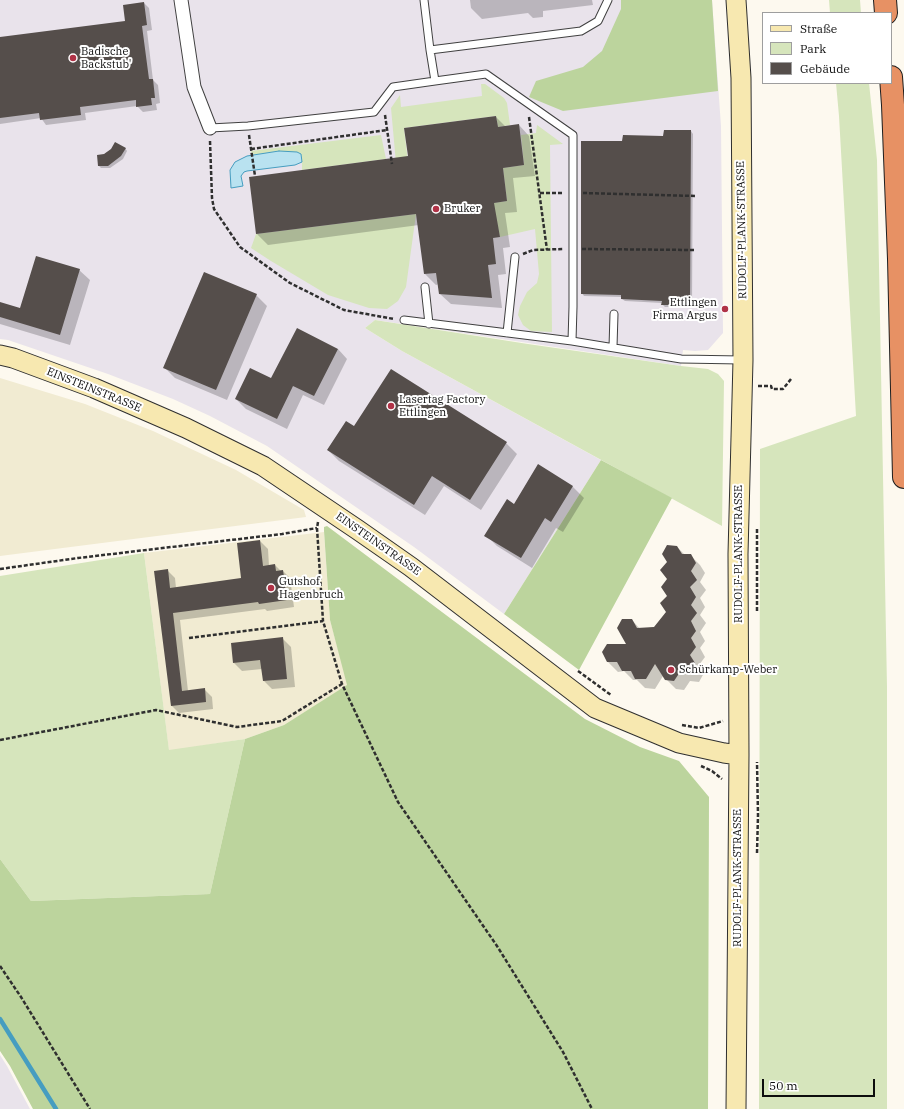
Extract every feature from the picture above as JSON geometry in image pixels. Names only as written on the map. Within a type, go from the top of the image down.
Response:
[{"type":"highway","points":[[885,0],[886,12]]},
{"type":"highway","points":[[892,84],[899,259],[904,477]]},
{"type":"main road","name":"RUDOLF-PLANK-STRASSE","points":[[736,0],[740,78],[743,360],[738,554],[739,755],[736,1109]]},
{"type":"main road","name":"EINSTEINSTRASSE","points":[[0,355],[13,358],[94,388],[186,428],[263,466],[436,585],[595,708],[680,743],[739,755]]},
{"type":"street","points":[[181,0],[194,87],[210,128]]},
{"type":"lane","points":[[424,0],[435,82]]},
{"type":"lane","points":[[430,50],[581,31],[598,21],[608,0]]},
{"type":"lane","points":[[210,128],[248,126],[374,112],[393,87],[486,74],[573,135],[572,341]]},
{"type":"lane","points":[[506,333],[515,257]]},
{"type":"lane","points":[[425,287],[429,324]]},
{"type":"lane","points":[[613,348],[614,314]]},
{"type":"lane","points":[[404,320],[572,341],[681,359],[743,360]]},
{"type":"path","points":[[383,101],[392,164]]},
{"type":"path","points":[[535,108],[529,117],[547,250]]},
{"type":"path","points":[[248,126],[255,176]]},
{"type":"path","points":[[210,128],[212,198],[214,209],[240,248],[290,283],[344,310],[404,320]]},
{"type":"path","points":[[251,150],[387,130]]},
{"type":"path","points":[[540,193],[696,196]]},
{"type":"path","points":[[515,257],[533,250],[696,250]]},
{"type":"path","points":[[757,386],[771,386],[772,389],[783,389],[790,380]]},
{"type":"path","points":[[327,509],[320,516],[316,528],[323,621],[342,684],[398,802],[502,952],[563,1052],[592,1109]]},
{"type":"path","points":[[0,569],[78,558],[282,534],[316,528]]},
{"type":"path","points":[[189,638],[323,621]]},
{"type":"path","points":[[0,740],[156,710],[237,727],[282,721],[342,684]]},
{"type":"path","points":[[0,966],[90,1109]]},
{"type":"shaded area","points":[[0,0],[712,0],[721,126],[723,333],[708,350],[683,350],[681,366],[375,320],[365,328],[402,351],[601,460],[504,614],[414,547],[267,446],[210,416],[173,399],[108,374],[8,340],[0,339]]},
{"type":"shaded area","points":[[0,378],[85,404],[153,431],[236,470],[304,510],[306,517],[0,556]]},
{"type":"shaded area","points":[[324,532],[330,620],[348,685],[284,725],[245,739],[169,751],[144,553]]},
{"type":"shaded area","points":[[0,1055],[7,1066],[30,1109],[0,1109]]},
{"type":"green space","points":[[621,0],[712,0],[718,91],[563,111],[529,97],[536,81],[583,67],[602,51],[621,9]]},
{"type":"green space","points":[[829,0],[860,0],[861,12],[830,12]]},
{"type":"green space","points":[[481,84],[485,84],[504,98],[507,103],[510,125],[498,127],[496,116],[404,128],[408,162],[396,163],[391,108],[400,95],[401,107],[482,96]]},
{"type":"green space","points":[[836,84],[869,84],[877,160],[887,687],[887,1109],[759,1109],[760,449],[856,416]]},
{"type":"green space","points":[[537,125],[563,144],[550,145],[552,332],[531,331],[523,325],[518,315],[520,306],[527,292],[537,283],[539,274],[535,229],[500,237],[493,203],[507,201],[503,168],[524,165],[521,135],[536,133]]},
{"type":"green space","points":[[381,135],[386,159],[302,170],[302,162],[279,151],[252,155],[251,151]]},
{"type":"green space","points":[[416,214],[406,287],[398,301],[387,309],[369,308],[328,295],[251,248],[256,234]]},
{"type":"green space","points":[[375,320],[528,344],[708,369],[718,374],[724,381],[722,526],[402,351],[365,328]]},
{"type":"green space","points":[[601,460],[672,498],[579,670],[504,614]]},
{"type":"green space","points":[[327,526],[585,719],[640,747],[679,761],[709,797],[708,1109],[33,1109],[10,1066],[0,1051],[0,859],[31,901],[210,894],[245,739],[284,725],[347,685],[330,620],[324,531],[324,527]]},
{"type":"green space","points":[[144,553],[169,750],[245,739],[210,894],[31,901],[0,859],[0,576]]},
{"type":"water","points":[[279,151],[297,152],[301,154],[302,162],[295,165],[244,172],[241,176],[243,186],[231,188],[230,170],[235,162],[247,156]]},
{"type":"building","name":"Badische Backstub'","points":[[144,2],[147,25],[142,26],[149,79],[153,79],[155,98],[151,98],[152,105],[136,107],[136,100],[80,107],[81,115],[40,120],[39,113],[0,118],[0,37],[125,21],[123,5]]},
{"type":"building","name":"Bruker","points":[[496,116],[498,127],[519,124],[524,165],[503,168],[507,201],[494,203],[500,237],[493,238],[496,264],[488,265],[492,298],[439,294],[436,273],[424,274],[416,214],[256,234],[249,177],[408,156],[404,128]]},
{"type":"building","points":[[664,130],[691,130],[690,305],[661,305],[662,301],[621,299],[621,295],[581,294],[581,141],[622,141],[623,135],[663,136]]},
{"type":"building","points":[[115,142],[126,148],[121,156],[108,166],[98,166],[97,155],[104,154],[111,149]]},
{"type":"building","points":[[36,256],[80,269],[60,335],[0,317],[0,302],[20,308]]},
{"type":"building","points":[[204,272],[257,294],[216,390],[163,368]]},
{"type":"building","points":[[297,328],[338,349],[314,396],[293,386],[277,419],[235,399],[250,368],[271,378]]},
{"type":"building","points":[[391,369],[507,442],[470,500],[432,476],[414,505],[327,450],[346,421],[354,426]]},
{"type":"building","points":[[538,464],[573,486],[551,522],[545,518],[521,558],[484,536],[507,499],[514,504]]},
{"type":"building","points":[[260,540],[263,566],[275,564],[276,571],[283,570],[287,600],[259,604],[258,602],[173,613],[182,691],[205,688],[206,702],[171,706],[154,571],[168,569],[170,588],[241,578],[237,543]]},
{"type":"building","points":[[667,545],[677,546],[682,554],[691,554],[696,563],[691,571],[697,580],[690,587],[696,597],[691,605],[697,613],[691,621],[696,631],[691,638],[696,647],[690,655],[695,663],[689,672],[680,672],[674,681],[665,680],[655,664],[646,679],[635,679],[631,671],[622,671],[617,662],[607,662],[602,652],[607,644],[626,644],[617,628],[622,619],[632,619],[637,628],[654,627],[666,612],[660,603],[667,596],[661,587],[667,579],[660,570],[667,562],[662,554]]},
{"type":"building","points":[[283,637],[287,679],[263,681],[260,660],[233,663],[231,643]]},
{"type":"waterway","points":[[0,1019],[56,1109]]},
{"type":"place","name":"Badische Backstub'","points":[[73,58]]},
{"type":"place","name":"Bruker","points":[[436,209]]},
{"type":"place","name":"Ettlingen Firma Argus","points":[[725,309]]},
{"type":"place","name":"Lasertag Factory Ettlingen","points":[[391,406]]},
{"type":"place","name":"Gutshof Hagenbruch","points":[[271,588]]},
{"type":"place","name":"Schürkamp-Weber","points":[[671,670]]}]
